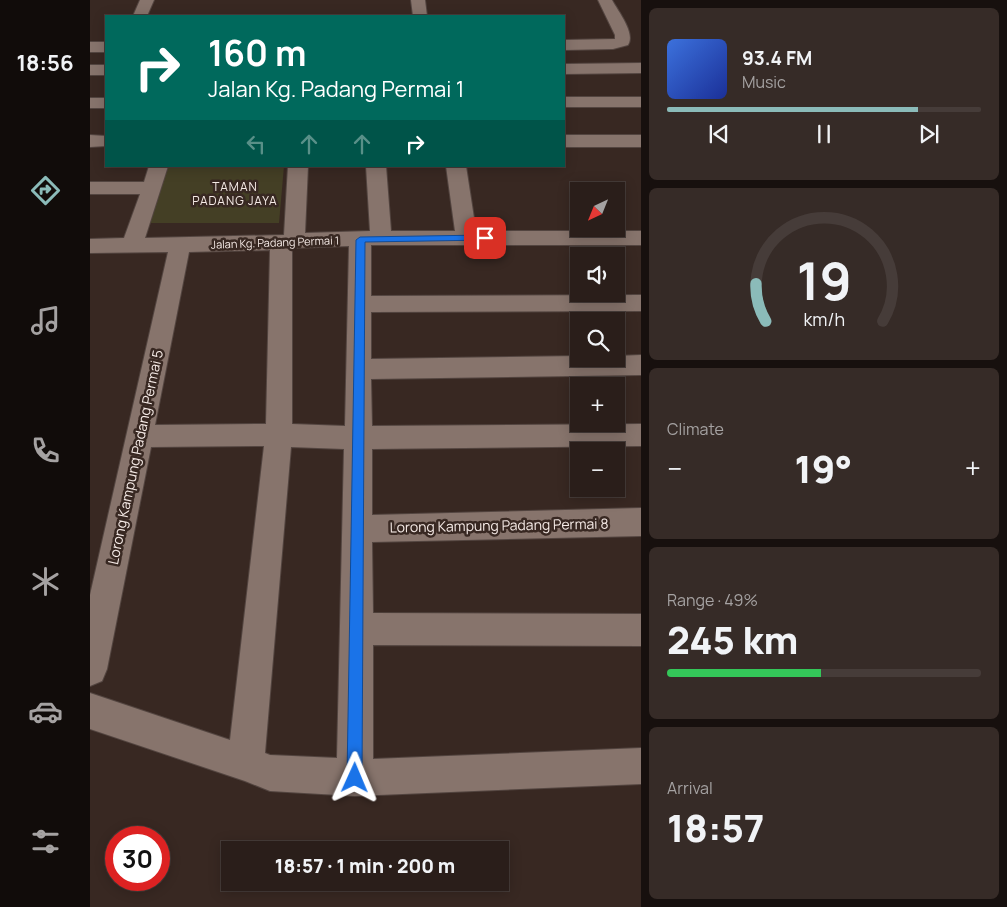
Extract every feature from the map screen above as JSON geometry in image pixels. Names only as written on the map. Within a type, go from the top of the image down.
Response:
[{"type":"street","points":[[140,15],[147,0]]},
{"type":"street","points":[[418,0],[420,15]]},
{"type":"street","points":[[565,45],[613,44],[622,42],[623,35],[605,0]]},
{"type":"street","points":[[90,47],[105,47]]},
{"type":"street","points":[[565,68],[641,68]]},
{"type":"street","points":[[90,70],[105,70]]},
{"type":"street","points":[[565,102],[641,102]]},
{"type":"street","points":[[90,103],[105,103]]},
{"type":"street","points":[[90,141],[105,141]]},
{"type":"street","points":[[565,141],[641,142]]},
{"type":"street","points":[[132,246],[158,167]]},
{"type":"street","points":[[246,763],[278,435],[287,242],[298,167]]},
{"type":"street","points":[[355,778],[360,304],[370,239],[376,167]]},
{"type":"street","points":[[456,167],[466,238]]},
{"type":"street","points":[[90,188],[151,188]]},
{"type":"street","name":"Jalan Kg. Padang Permai 1","points":[[90,246],[370,239],[641,238]]},
{"type":"street","name":"Lorong Kampung Padang Permai 5","points":[[90,669],[102,560],[140,436],[180,244]]},
{"type":"street","points":[[360,304],[641,303]]},
{"type":"street","points":[[359,369],[641,365]]},
{"type":"street","points":[[140,436],[278,435],[358,438],[641,436]]},
{"type":"street","name":"Lorong Kampung Padang Permai 8","points":[[357,529],[641,522]]},
{"type":"street","points":[[356,629],[641,630]]},
{"type":"street","points":[[90,711],[246,763],[270,774],[355,778],[641,766]]},
{"type":"shaded area","points":[[162,167],[284,167],[279,223],[147,223]]},
{"type":"district","name":"TAMAN PADANG JAYA","points":[[235,193]]},
{"type":"route","points":[[355,778],[360,240],[381,238],[485,238]]}]
